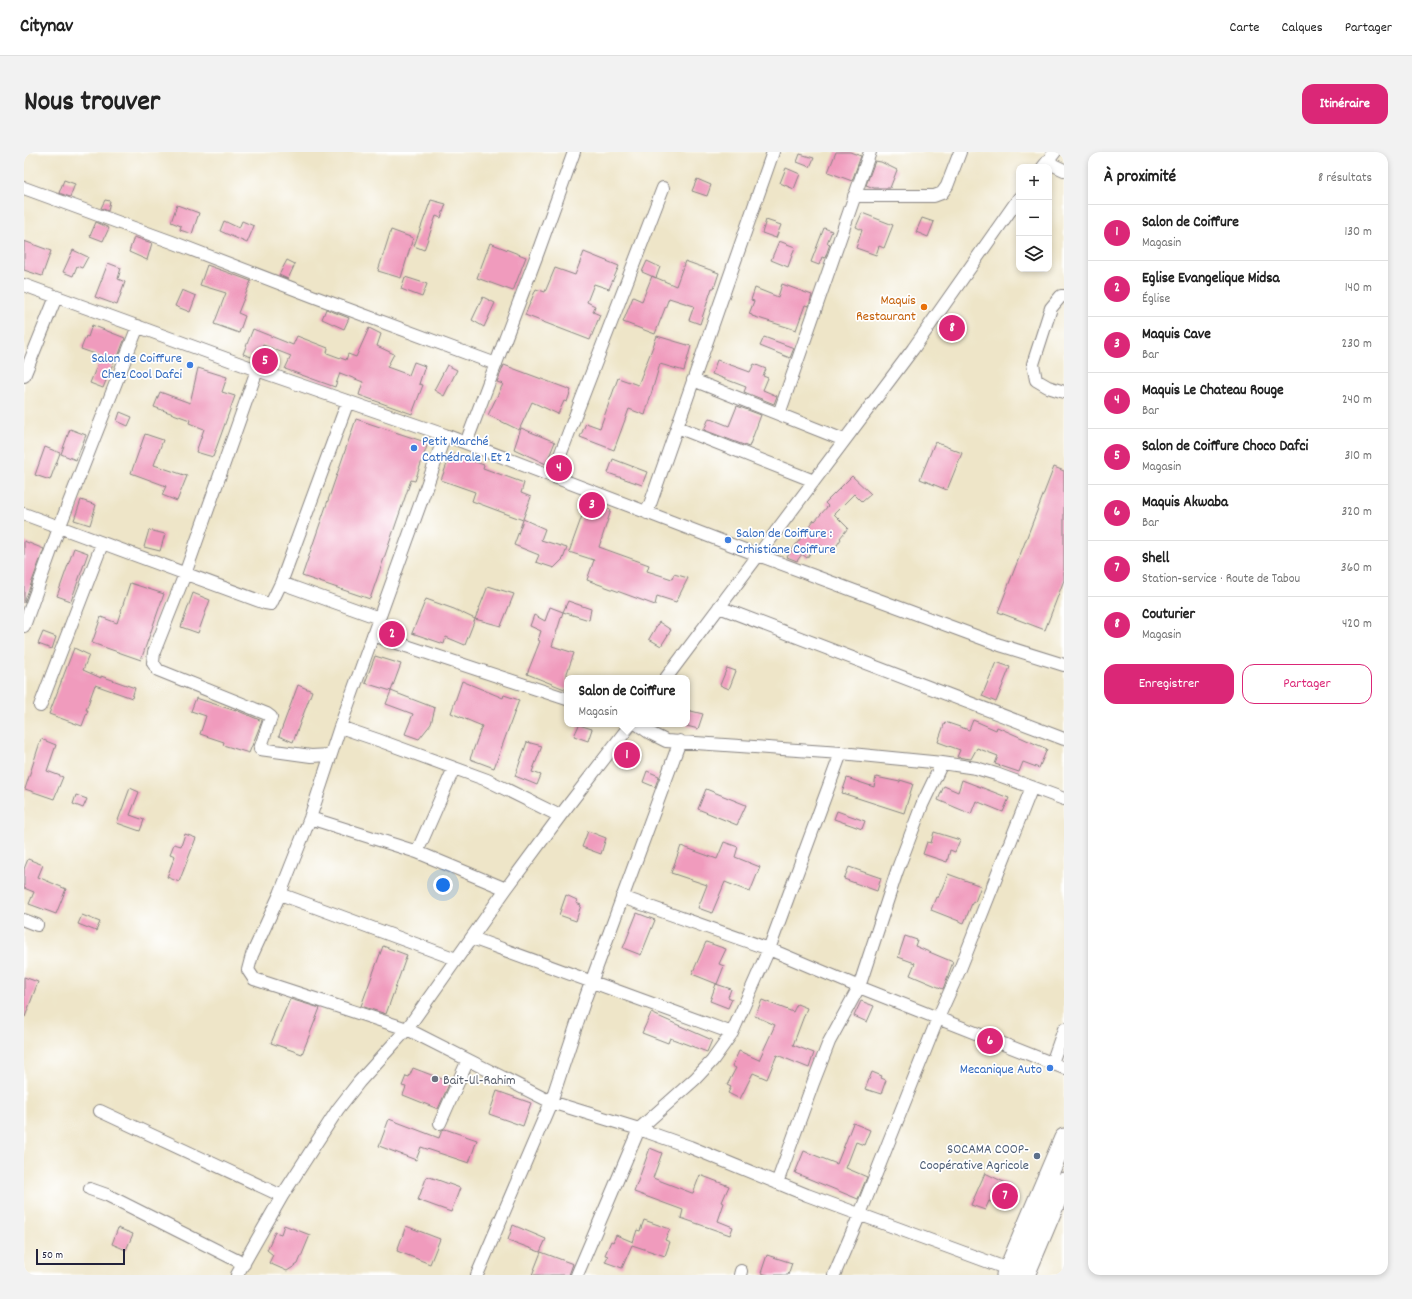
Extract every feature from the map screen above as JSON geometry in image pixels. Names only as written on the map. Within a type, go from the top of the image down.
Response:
[{"type":"main road","points":[[1013,1273],[1064,1138]]},
{"type":"main road","points":[[1013,1273],[1064,1182]]},
{"type":"street","points":[[466,443],[541,245],[574,152]]},
{"type":"street","points":[[647,512],[772,152]]},
{"type":"street","points":[[779,414],[870,152]]},
{"type":"street","points":[[854,196],[934,196],[942,193],[947,186],[960,152]]},
{"type":"street","points":[[1046,164],[1054,152]]},
{"type":"street","points":[[1052,167],[1064,170]]},
{"type":"street","points":[[24,188],[172,242],[315,298],[496,364]]},
{"type":"street","points":[[552,476],[663,188]]},
{"type":"street","points":[[668,675],[913,349],[1018,200]]},
{"type":"street","points":[[24,285],[257,370],[445,435],[758,555],[1000,645],[1064,665]]},
{"type":"street","points":[[1064,296],[1061,296],[1051,308],[1033,364],[1036,380],[1048,387],[1064,392]]},
{"type":"street","points":[[24,376],[56,297]]},
{"type":"street","points":[[24,626],[59,528],[138,326]]},
{"type":"street","points":[[257,370],[185,574],[154,652],[153,663],[158,670],[267,714],[271,717],[260,750],[311,756],[330,755]]},
{"type":"street","points":[[693,380],[844,440]]},
{"type":"street","points":[[24,514],[102,544],[270,604],[280,582],[348,401]]},
{"type":"street","points":[[677,427],[814,481]]},
{"type":"street","points":[[445,435],[330,755],[310,818],[280,894],[252,955],[248,970],[254,979],[408,1029],[551,1102],[640,1129],[690,1147],[777,1183],[1013,1273]]},
{"type":"street","points":[[40,706],[102,544]]},
{"type":"street","points":[[280,582],[379,618]]},
{"type":"street","points":[[720,607],[1064,739]]},
{"type":"street","points":[[373,635],[564,698]]},
{"type":"street","points":[[340,727],[487,780],[560,816]]},
{"type":"street","points":[[237,1275],[282,1196],[338,1109],[359,1082],[408,1029],[506,889],[629,727]]},
{"type":"street","points":[[641,727],[666,741],[841,753],[942,763],[976,768],[1064,799]]},
{"type":"street","points":[[477,1275],[551,1102],[591,981],[680,741]]},
{"type":"street","points":[[577,1275],[640,1129],[695,1079],[712,1061],[732,1033],[769,948],[841,753]]},
{"type":"street","points":[[777,1183],[813,1083],[830,1042],[859,986],[897,871],[922,805],[942,763]]},
{"type":"street","points":[[417,852],[454,768]]},
{"type":"street","points":[[834,1275],[860,1214],[938,1018],[969,947],[1032,787]]},
{"type":"street","points":[[310,818],[417,852],[506,889]]},
{"type":"street","points":[[280,894],[456,959]]},
{"type":"street","points":[[622,897],[769,948],[859,986],[1064,1068]]},
{"type":"street","points":[[24,920],[37,925]]},
{"type":"street","points":[[472,938],[732,1033]]},
{"type":"street","points":[[1052,1063],[1064,1029]]},
{"type":"street","points":[[440,1123],[468,1060]]},
{"type":"street","points":[[100,1111],[282,1196]]},
{"type":"street","points":[[90,1189],[107,1195],[244,1264]]},
{"type":"building","points":[[836,152],[850,152],[861,156],[852,181],[828,172]]},
{"type":"building","points":[[800,154],[814,158],[810,167],[797,162]]},
{"type":"building","points":[[875,161],[881,162],[897,170],[890,188],[874,188],[866,185]]},
{"type":"building","points":[[786,168],[800,174],[794,189],[780,183]]},
{"type":"building","points":[[697,179],[711,185],[707,196],[692,191]]},
{"type":"building","points":[[64,180],[75,184],[70,197],[59,193]]},
{"type":"building","points":[[105,200],[110,201],[108,211],[101,208]]},
{"type":"building","points":[[431,200],[446,204],[441,218],[436,216],[424,250],[414,246]]},
{"type":"building","points":[[177,205],[199,213],[192,234],[180,230],[181,226],[171,222]]},
{"type":"building","points":[[862,213],[893,225],[884,248],[879,246],[876,255],[856,248],[862,230],[856,227]]},
{"type":"building","points":[[922,218],[934,222],[928,237],[916,232]]},
{"type":"building","points":[[766,220],[781,225],[776,238],[762,233]]},
{"type":"building","points":[[224,221],[239,228],[242,221],[254,226],[247,243],[220,231]]},
{"type":"building","points":[[96,222],[109,228],[103,241],[90,236]]},
{"type":"building","points":[[824,228],[832,231],[827,243],[830,244],[825,258],[822,257],[819,265],[811,262]]},
{"type":"building","points":[[391,230],[413,238],[401,278],[378,271]]},
{"type":"building","points":[[134,237],[152,243],[147,260],[129,252]]},
{"type":"building","points":[[24,241],[51,251],[42,276],[24,270]]},
{"type":"building","points":[[779,241],[795,247],[788,267],[771,260]]},
{"type":"building","points":[[490,243],[526,257],[513,291],[477,278]]},
{"type":"building","points":[[73,250],[88,257],[82,268],[77,266],[73,276],[63,272]]},
{"type":"building","points":[[584,252],[619,266],[609,289],[594,284],[587,302],[595,306],[593,312],[600,315],[590,340],[525,315],[536,289],[545,292],[555,268],[575,275]]},
{"type":"building","points":[[287,260],[295,264],[288,279],[279,275]]},
{"type":"building","points":[[647,261],[660,267],[656,278],[642,272]]},
{"type":"building","points":[[685,261],[719,273],[714,288],[712,288],[700,324],[689,320],[694,306],[669,298],[655,334],[623,322],[633,297],[642,301],[652,276],[676,286]]},
{"type":"building","points":[[108,263],[121,268],[118,279],[125,282],[117,305],[95,297]]},
{"type":"building","points":[[207,265],[251,281],[238,313],[245,316],[239,333],[214,324],[226,293],[200,285]]},
{"type":"building","points":[[405,277],[427,284],[422,297],[401,289]]},
{"type":"building","points":[[782,284],[812,295],[809,306],[805,305],[796,330],[749,314],[754,301],[751,300],[755,288],[778,297]]},
{"type":"building","points":[[182,290],[196,296],[190,312],[175,306]]},
{"type":"building","points":[[483,297],[495,303],[484,327],[472,320]]},
{"type":"building","points":[[326,309],[349,318],[344,329],[322,319]]},
{"type":"building","points":[[92,325],[125,338],[116,362],[114,361],[103,388],[90,383],[101,356],[81,349],[86,336],[88,337]]},
{"type":"building","points":[[369,328],[381,334],[377,346],[394,354],[387,367],[409,375],[414,362],[425,366],[419,384],[423,385],[412,414],[359,395],[363,382],[340,373],[335,387],[285,369],[291,356],[263,345],[257,359],[243,354],[253,329],[293,345],[297,336],[328,348],[327,353],[346,360],[348,354],[356,357]]},
{"type":"building","points":[[657,336],[691,346],[684,371],[660,364],[645,415],[629,409],[614,450],[580,437],[586,423],[600,428],[618,378],[638,385]]},
{"type":"building","points":[[764,337],[794,348],[790,358],[760,346]]},
{"type":"building","points":[[717,360],[750,372],[754,364],[766,369],[763,376],[768,378],[763,390],[777,396],[774,404],[744,392],[746,387],[712,374]]},
{"type":"building","points":[[447,365],[457,370],[444,396],[434,390]]},
{"type":"building","points":[[504,365],[571,390],[567,402],[564,401],[558,414],[532,402],[519,430],[488,415],[503,384],[497,382]]},
{"type":"building","points":[[198,368],[227,377],[222,392],[235,396],[213,457],[196,452],[204,429],[189,423],[190,420],[154,407],[160,392],[190,403]]},
{"type":"building","points":[[737,406],[761,415],[749,447],[704,430],[709,418],[729,426]]},
{"type":"building","points":[[120,412],[132,417],[128,426],[117,421]]},
{"type":"building","points":[[356,419],[428,443],[415,481],[411,480],[370,599],[302,576]]},
{"type":"building","points":[[521,428],[555,442],[546,464],[514,449]]},
{"type":"building","points":[[70,429],[86,435],[76,460],[61,454]]},
{"type":"building","points":[[145,434],[163,440],[154,465],[187,476],[177,501],[162,495],[166,486],[131,473]]},
{"type":"building","points":[[935,442],[962,453],[947,490],[920,479]]},
{"type":"building","points":[[45,447],[60,453],[50,480],[35,475]]},
{"type":"building","points":[[451,453],[484,465],[483,468],[524,483],[521,493],[531,497],[523,519],[545,529],[541,540],[567,548],[563,559],[554,568],[536,562],[539,555],[514,545],[523,520],[472,501],[475,492],[441,480]]},
{"type":"building","points":[[613,459],[647,472],[642,485],[608,473]]},
{"type":"building","points":[[1054,467],[1064,471],[1064,580],[1045,630],[998,612]]},
{"type":"building","points":[[852,476],[871,494],[862,502],[854,494],[834,514],[848,528],[840,538],[841,539],[832,553],[817,543],[807,558],[802,554],[797,561],[787,557],[814,520],[815,521],[828,506],[825,503]]},
{"type":"building","points":[[81,500],[96,505],[90,525],[74,520]]},
{"type":"building","points":[[587,502],[611,510],[599,547],[649,565],[647,571],[672,579],[674,574],[688,578],[676,602],[657,596],[655,605],[587,580],[594,560],[569,552]]},
{"type":"building","points":[[149,530],[165,534],[160,551],[144,547]]},
{"type":"building","points":[[24,541],[44,549],[24,603]]},
{"type":"building","points":[[74,548],[88,553],[71,601],[57,596]]},
{"type":"building","points":[[130,583],[164,594],[141,660],[92,643],[101,617],[117,623]]},
{"type":"building","points":[[488,586],[514,594],[501,626],[475,619]]},
{"type":"building","points":[[193,593],[210,600],[198,633],[181,627]]},
{"type":"building","points":[[426,599],[454,609],[475,619],[465,645],[446,637],[444,644],[412,633]]},
{"type":"building","points":[[568,601],[591,609],[589,620],[563,612]]},
{"type":"building","points":[[550,607],[563,612],[552,646],[574,653],[567,675],[564,675],[564,689],[527,674],[540,641],[538,640],[541,631],[530,626],[534,615],[545,621]]},
{"type":"building","points":[[659,622],[671,630],[661,646],[649,639]]},
{"type":"building","points":[[43,632],[56,637],[52,649],[38,644]]},
{"type":"building","points":[[74,648],[89,655],[83,670],[101,678],[101,676],[135,688],[132,698],[95,685],[82,726],[49,714]]},
{"type":"building","points":[[375,656],[401,664],[391,691],[365,683]]},
{"type":"building","points":[[996,662],[1010,667],[996,702],[982,696]]},
{"type":"building","points":[[727,668],[736,671],[729,689],[720,685]]},
{"type":"building","points":[[462,681],[503,698],[504,695],[519,700],[494,768],[470,759],[482,726],[451,713]]},
{"type":"building","points":[[298,685],[312,691],[293,742],[279,736]]},
{"type":"building","points":[[391,691],[435,708],[431,724],[419,739],[405,734],[413,714],[386,704]]},
{"type":"building","points":[[196,698],[236,710],[262,721],[249,753],[223,745],[224,742],[200,734],[206,716],[191,711]]},
{"type":"building","points":[[690,711],[703,714],[698,729],[690,727]]},
{"type":"building","points":[[973,720],[996,730],[997,727],[1047,749],[1039,768],[1023,762],[1019,772],[995,764],[998,756],[977,748],[971,759],[957,757],[960,750],[938,742],[945,722],[969,730]]},
{"type":"building","points":[[578,727],[592,729],[588,741],[574,736]]},
{"type":"building","points":[[41,739],[56,745],[47,771],[63,777],[54,799],[25,789]]},
{"type":"building","points":[[527,742],[542,746],[532,772],[541,775],[537,785],[515,776]]},
{"type":"building","points":[[647,771],[659,776],[655,787],[643,782]]},
{"type":"building","points":[[876,777],[900,782],[900,780],[913,784],[904,813],[842,793],[847,778],[874,787]]},
{"type":"building","points":[[962,780],[1009,798],[1003,812],[976,801],[971,814],[938,800],[944,786],[958,792]]},
{"type":"building","points":[[130,788],[139,792],[130,815],[144,820],[140,831],[117,823]]},
{"type":"building","points":[[706,789],[746,805],[737,825],[698,809]]},
{"type":"building","points":[[76,795],[87,799],[83,808],[73,804]]},
{"type":"building","points":[[837,811],[865,821],[862,829],[834,819]]},
{"type":"building","points":[[588,831],[606,838],[601,854],[582,847]]},
{"type":"building","points":[[934,832],[960,840],[955,852],[950,850],[947,862],[923,854],[927,842],[931,843]]},
{"type":"building","points":[[185,834],[196,838],[179,882],[167,877],[175,856],[170,854],[174,844],[181,846]]},
{"type":"building","points":[[724,842],[738,847],[735,857],[760,867],[750,892],[725,882],[712,913],[698,908],[707,885],[671,873],[681,846],[717,859]]},
{"type":"building","points":[[28,859],[43,865],[38,877],[66,889],[56,914],[29,904],[34,892],[24,888],[24,869]]},
{"type":"building","points":[[849,867],[881,878],[877,891],[844,879]]},
{"type":"building","points":[[948,874],[981,886],[975,902],[973,901],[964,923],[931,910],[936,897],[938,898]]},
{"type":"building","points":[[566,895],[577,900],[576,903],[581,905],[576,921],[559,915]]},
{"type":"building","points":[[637,913],[655,920],[641,955],[623,948]]},
{"type":"building","points":[[82,915],[100,922],[96,931],[78,924]]},
{"type":"building","points":[[905,936],[917,940],[915,946],[953,962],[943,989],[910,975],[915,963],[898,957]]},
{"type":"building","points":[[706,942],[726,949],[719,964],[724,966],[717,984],[692,974]]},
{"type":"building","points":[[383,946],[407,955],[386,1014],[361,1006]]},
{"type":"building","points":[[24,977],[38,982],[25,1017],[24,1017]]},
{"type":"building","points":[[716,984],[731,989],[728,997],[732,999],[728,1008],[710,1001]]},
{"type":"building","points":[[290,999],[320,1008],[302,1054],[271,1043]]},
{"type":"building","points":[[762,1000],[793,1012],[797,1004],[807,1008],[793,1045],[814,1053],[809,1068],[777,1055],[767,1079],[753,1073],[740,1099],[728,1093],[731,1087],[727,1085],[736,1068],[732,1066],[739,1051],[759,1060],[775,1025],[755,1016]]},
{"type":"building","points":[[861,1001],[874,1006],[867,1022],[854,1016]]},
{"type":"building","points":[[651,1013],[712,1040],[707,1052],[670,1038],[668,1043],[642,1033]]},
{"type":"building","points":[[413,1068],[450,1082],[438,1109],[403,1095],[406,1087],[402,1086],[406,1076],[409,1077]]},
{"type":"building","points":[[872,1072],[882,1076],[881,1078],[886,1080],[881,1094],[865,1089]]},
{"type":"building","points":[[497,1091],[531,1103],[523,1126],[489,1114]]},
{"type":"building","points":[[389,1119],[439,1138],[442,1130],[445,1129],[477,1140],[469,1163],[421,1147],[416,1160],[379,1146]]},
{"type":"building","points":[[853,1123],[870,1130],[864,1145],[856,1142],[846,1168],[867,1177],[858,1199],[795,1173],[804,1151],[837,1164]]},
{"type":"building","points":[[650,1148],[662,1153],[653,1178],[692,1193],[700,1175],[729,1186],[722,1202],[724,1203],[718,1221],[733,1227],[730,1235],[681,1218],[683,1210],[634,1192]]},
{"type":"building","points":[[985,1173],[1012,1186],[1005,1207],[989,1201],[985,1210],[971,1205]]},
{"type":"building","points":[[427,1176],[460,1188],[451,1212],[418,1200]]},
{"type":"building","points":[[644,1220],[670,1229],[665,1240],[670,1242],[665,1256],[632,1245],[622,1268],[605,1262],[608,1256],[605,1255],[611,1241],[613,1242],[616,1235],[633,1242],[637,1230],[640,1231]]},
{"type":"building","points":[[284,1225],[310,1235],[298,1264],[287,1271],[269,1263],[273,1255],[267,1250],[275,1232],[281,1234]]},
{"type":"building","points":[[513,1225],[546,1239],[540,1252],[508,1240]]},
{"type":"building","points":[[406,1226],[440,1239],[430,1264],[397,1251]]},
{"type":"building","points":[[118,1228],[133,1234],[126,1250],[112,1244]]},
{"type":"building","points":[[541,1252],[573,1264],[569,1275],[532,1275]]},
{"type":"building","points":[[767,1255],[792,1263],[788,1275],[768,1275],[761,1273]]},
{"type":"place","name":"Maquis Restaurant","points":[[924,307]]},
{"type":"place","name":"Couturier","points":[[952,328]]},
{"type":"place","name":"Salon de Coiffure Choco Dafci","points":[[265,361]]},
{"type":"place","name":"Salon de Coiffure Chez Cool Dafci","points":[[190,365]]},
{"type":"place","name":"Petit Marché Cathédrale 1 Et 2","points":[[414,448]]},
{"type":"place","name":"Maquis Le Chateau Rouge","points":[[559,468]]},
{"type":"place","name":"Maquis Cave","points":[[592,505]]},
{"type":"place","name":"Salon de Coiffure : Crhistiane Coiffure","points":[[728,540]]},
{"type":"place","name":"Eglise Evangelique Midsa","points":[[392,634]]},
{"type":"place","name":"Salon de Coiffure","points":[[627,755]]},
{"type":"place","name":"Maquis Akwaba","points":[[990,1041]]},
{"type":"place","name":"Mecanique Auto","points":[[1050,1068]]},
{"type":"place","name":"Bait-Ul-Rahim","points":[[435,1079]]},
{"type":"place","name":"SOCAMA COOP- Coopérative Agricole","points":[[1037,1156]]},
{"type":"place","name":"Shell","points":[[1005,1196]]}]
